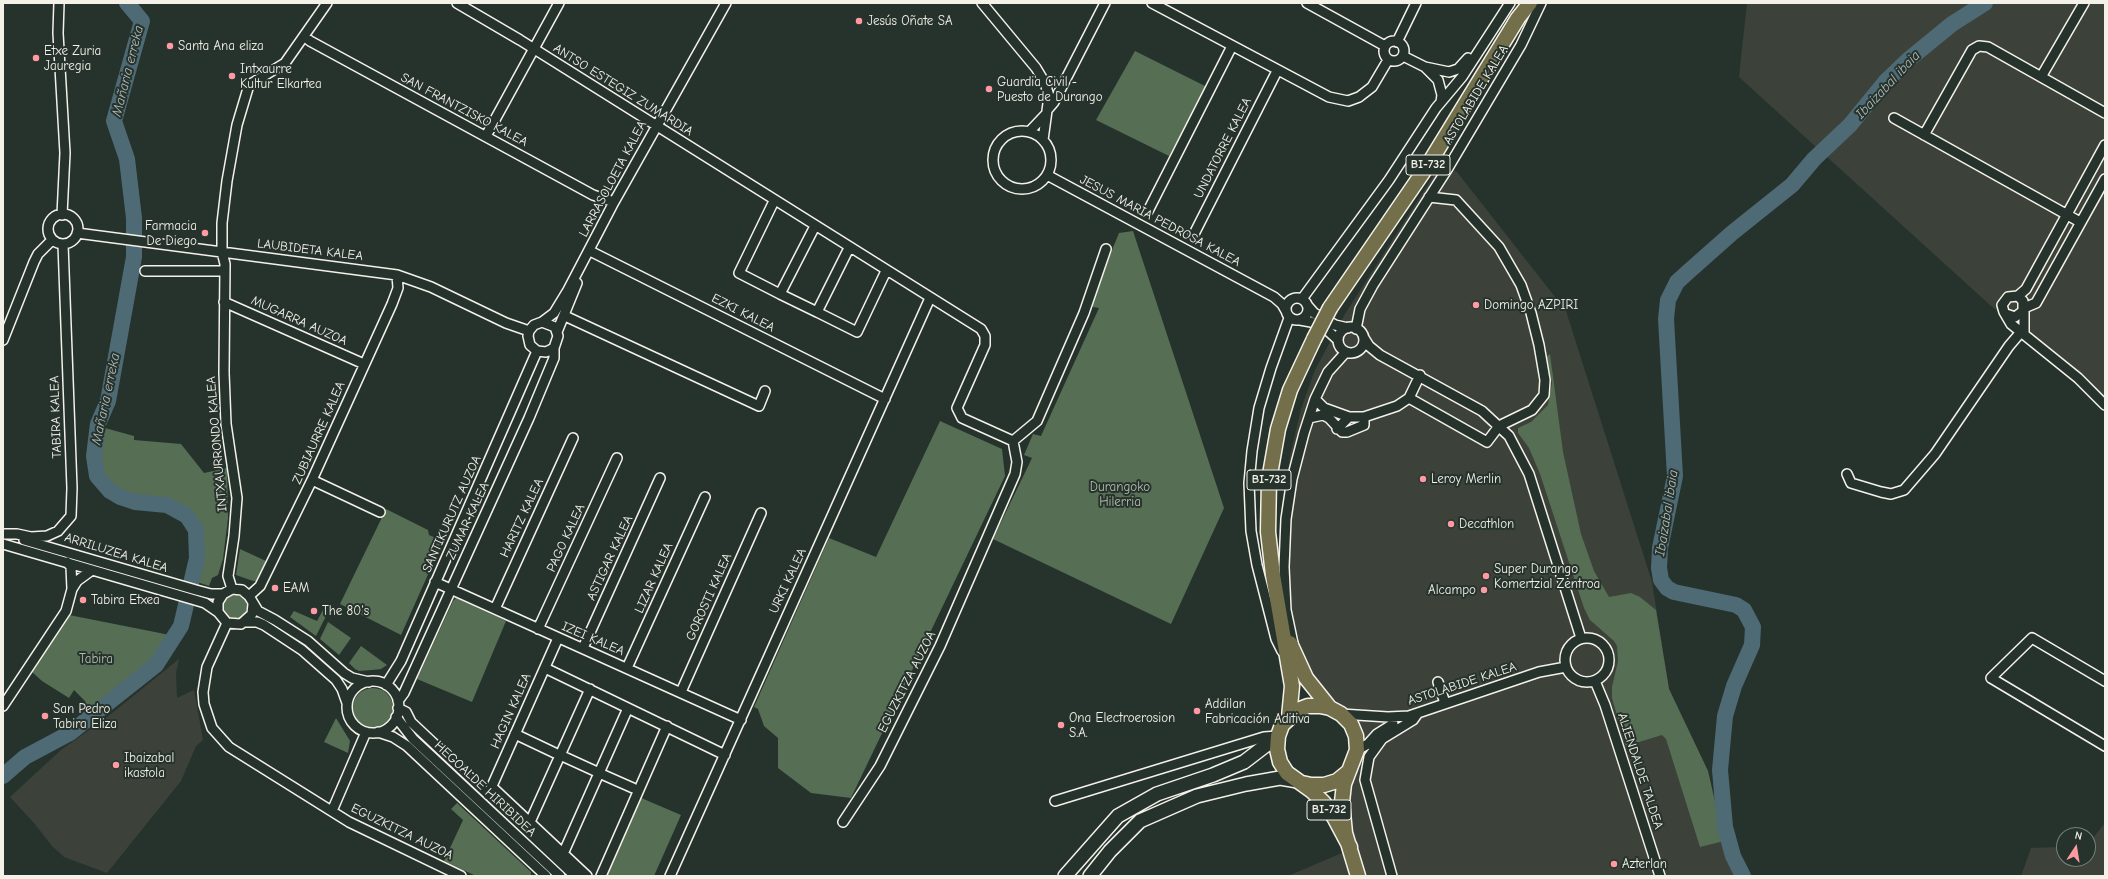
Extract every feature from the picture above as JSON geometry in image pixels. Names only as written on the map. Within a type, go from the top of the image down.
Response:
[{"type":"main road","name":"BI-732","points":[[1289,717],[1292,686],[1292,661],[1283,628],[1273,575],[1268,532],[1269,480],[1278,429],[1290,390],[1330,308],[1434,156],[1518,18],[1525,3]]},
{"type":"main road","name":"BI-732","points":[[1518,18],[1530,3]]},
{"type":"main road","name":"BI-732","points":[[1292,661],[1336,711],[1351,724],[1356,736],[1357,750],[1354,762],[1348,772],[1344,784],[1342,802],[1345,833],[1358,876]]},
{"type":"main road","name":"BI-732","points":[[1336,711],[1320,706],[1308,706],[1298,710],[1282,725],[1278,736],[1277,749],[1280,762],[1287,773],[1324,803],[1334,817],[1350,847]]},
{"type":"main road","points":[[1065,876],[1118,816],[1157,794],[1213,775],[1244,762],[1278,736]]},
{"type":"main road","name":"BI-732","points":[[1298,781],[1310,785],[1324,785],[1337,780],[1348,772]]},
{"type":"main road","points":[[1090,876],[1110,851],[1140,821],[1204,794],[1280,778],[1298,781]]},
{"type":"street","points":[[304,36],[327,3]]},
{"type":"street","name":"ANTSO ESTEGIZ ZUMARDIA","points":[[457,3],[534,49],[849,248],[981,329],[985,336],[985,345],[957,408],[962,418],[1013,441]]},
{"type":"street","points":[[486,136],[559,3]]},
{"type":"street","name":"LARRASOLOETA KALEA","points":[[583,263],[614,202],[726,3]]},
{"type":"street","points":[[982,3],[1041,76],[1049,96],[1043,140]]},
{"type":"street","points":[[1029,132],[1054,102],[1105,3]]},
{"type":"street","points":[[1152,3],[1277,71],[1329,97],[1348,101],[1359,97],[1372,87],[1388,60]]},
{"type":"street","points":[[1307,3],[1385,46]]},
{"type":"street","points":[[1397,42],[1416,3]]},
{"type":"street","points":[[1292,661],[1276,639],[1257,565],[1251,531],[1249,483],[1252,451],[1259,408],[1287,315],[1287,304],[1301,301],[1384,186],[1441,102],[1462,77],[1510,3]]},
{"type":"street","name":"ASTOLABIDE KALEA","points":[[1352,328],[1367,297],[1521,45],[1541,3]]},
{"type":"street","points":[[2041,77],[2084,3]]},
{"type":"street","points":[[58,4],[58,33],[65,154],[62,215]]},
{"type":"street","name":"ASTOLABIDE KALEA","points":[[1403,56],[1425,67],[1448,72],[1458,69],[1486,34],[1493,30]]},
{"type":"street","name":"INTXAURRONDO KALEA","points":[[232,589],[228,576],[234,536],[237,498],[226,424],[224,302],[225,271],[222,252],[222,223],[227,181],[237,125],[249,85],[257,78],[281,67],[304,36]]},
{"type":"street","name":"SAN FRANTZISKO KALEA","points":[[304,36],[317,45],[593,194],[614,202]]},
{"type":"street","points":[[1385,46],[1390,42],[1397,42],[1403,47],[1403,56],[1397,61],[1388,60]]},
{"type":"street","points":[[1148,211],[1232,46]]},
{"type":"street","points":[[1385,46],[1385,56],[1388,60]]},
{"type":"street","points":[[1924,135],[1972,50],[1979,46],[1988,47],[2105,113]]},
{"type":"street","name":"ASTOLABIDE KALEA","points":[[1425,67],[1438,80],[1442,95],[1441,102]]},
{"type":"street","name":"UNDATORRE KALEA","points":[[1193,236],[1277,71]]},
{"type":"street","points":[[1894,118],[2080,222]]},
{"type":"street","points":[[1029,132],[1043,140],[1051,157],[1047,175],[1033,187],[1019,189],[1006,185],[994,171],[992,162],[993,153],[1000,141],[1011,133],[1029,132]]},
{"type":"street","points":[[2105,145],[2026,290],[2018,296],[2008,297],[2003,302],[2002,308],[2011,324],[2078,378],[2105,405]]},
{"type":"street","name":"JESUS MARIA PEDROSA KALEA","points":[[1047,175],[1262,291]]},
{"type":"street","points":[[2006,314],[2015,317],[2021,314],[2024,308],[2036,303],[2105,179]]},
{"type":"street","points":[[1409,398],[1487,442],[1499,426],[1532,410],[1544,395],[1545,380],[1531,313],[1521,285],[1499,247],[1456,200],[1429,197]]},
{"type":"street","points":[[774,201],[739,273],[857,332],[886,271]]},
{"type":"street","points":[[62,215],[74,220],[78,228],[77,233],[72,241],[63,244],[52,240],[48,231],[50,222],[53,218],[62,215]]},
{"type":"street","points":[[780,294],[815,226]]},
{"type":"street","name":"LAUBIDETA KALEA","points":[[77,233],[398,275],[431,287],[506,323],[529,331]]},
{"type":"street","points":[[3,340],[34,262],[38,254],[52,240]]},
{"type":"street","name":"TABIRA KALEA","points":[[4,534],[17,534],[31,537],[47,536],[58,531],[71,516],[72,488],[63,244]]},
{"type":"street","points":[[817,312],[849,248]]},
{"type":"street","points":[[1013,441],[1037,421],[1084,313],[1106,249]]},
{"type":"street","name":"EZKI KALEA","points":[[590,251],[885,399]]},
{"type":"street","points":[[557,332],[583,263]]},
{"type":"street","points":[[542,322],[551,324],[557,332],[558,340],[554,348],[546,352],[537,351],[533,348],[528,340],[529,331],[534,325],[542,322],[554,313],[583,263]]},
{"type":"street","points":[[144,271],[225,271]]},
{"type":"street","name":"ZUBIAURRE KALEA","points":[[251,600],[260,586],[312,480],[392,304],[398,288],[398,275]]},
{"type":"street","points":[[1262,291],[1279,298],[1301,301],[1314,313],[1335,325],[1352,328],[1380,355],[1420,375],[1482,411],[1509,436],[1529,474],[1581,638]]},
{"type":"street","points":[[1262,291],[1277,299],[1287,315],[1311,322],[1327,330],[1338,340],[1341,347],[1350,352],[1380,355]]},
{"type":"street","points":[[1847,474],[1851,483],[1881,492],[1891,494],[1904,490],[1950,435],[2005,352],[2022,333],[2024,308],[2023,301],[2018,296]]},
{"type":"street","name":"URKI KALEA","points":[[670,876],[930,298]]},
{"type":"street","points":[[1300,320],[1306,316],[1301,301]]},
{"type":"street","name":"MUGARRA AUZOA","points":[[224,302],[364,364]]},
{"type":"street","points":[[564,316],[759,406],[765,391]]},
{"type":"street","points":[[1338,340],[1341,333],[1352,328]]},
{"type":"street","points":[[1292,661],[1286,610],[1284,567],[1286,526],[1292,479],[1315,399],[1328,372],[1350,352],[1363,346],[1364,338]]},
{"type":"street","name":"ZUMAR KALEA","points":[[398,704],[529,418],[554,358],[554,348]]},
{"type":"street","name":"SANTIKURUTZ AUZOA","points":[[386,685],[401,661],[537,351]]},
{"type":"street","points":[[1315,399],[1324,408],[1349,417],[1364,417],[1397,406],[1409,398],[1420,375]]},
{"type":"street","points":[[1309,418],[1323,415],[1335,424],[1337,429],[1342,432],[1347,432],[1364,425],[1364,417]]},
{"type":"street","points":[[1337,429],[1349,417]]},
{"type":"street","name":"HARITZ KALEA","points":[[495,609],[573,438]]},
{"type":"street","name":"EGUZKITZA AUZOA","points":[[843,822],[880,766],[940,646],[1015,474],[1017,462],[1013,441]]},
{"type":"street","name":"PAGO KALEA","points":[[538,629],[617,458]]},
{"type":"street","name":"ASTIGAR KALEA","points":[[583,648],[660,478]]},
{"type":"street","points":[[312,480],[380,512]]},
{"type":"street","name":"LIZAR KALEA","points":[[627,668],[704,498]]},
{"type":"street","name":"GOROSTI KALEA","points":[[681,692],[761,512]]},
{"type":"street","name":"ARRILUZEA KALEA","points":[[4,534],[196,595],[223,594]]},
{"type":"street","name":"ARRILUZEA KALEA","points":[[3,544],[92,570],[167,587]]},
{"type":"street","points":[[67,562],[71,568],[72,590]]},
{"type":"street","points":[[3,706],[66,611],[72,590],[77,582],[92,570]]},
{"type":"street","name":"IZEI KALEA","points":[[435,582],[741,720]]},
{"type":"street","points":[[218,612],[218,602],[223,594],[232,589],[242,590],[258,611],[308,641],[344,673],[352,678],[386,685],[395,694],[398,704],[396,717],[392,724],[378,732]]},
{"type":"street","name":"ARRILUZEA KALEA","points":[[196,595],[218,612],[227,623]]},
{"type":"street","points":[[245,622],[252,614],[251,600]]},
{"type":"street","points":[[227,623],[236,625],[245,622],[257,622],[302,650],[336,680],[342,689],[347,702],[348,714],[352,723],[366,732],[378,732],[393,737],[407,746],[546,876]]},
{"type":"street","name":"EGUZKITZA AUZOA","points":[[227,623],[204,676],[204,704],[212,728],[216,734],[229,747],[349,822],[461,876]]},
{"type":"street","name":"HAGIN KALEA","points":[[490,791],[558,638]]},
{"type":"street","points":[[1581,638],[1596,639],[1607,650],[1610,657],[1607,671],[1595,681],[1581,681],[1570,673],[1566,667],[1566,652],[1575,641],[1581,638]]},
{"type":"street","points":[[2105,681],[2032,638],[1991,678],[2105,746]]},
{"type":"street","name":"ASTOLABIDE KALEA","points":[[1336,711],[1388,718],[1409,716],[1539,672],[1566,667]]},
{"type":"street","points":[[545,668],[725,755]]},
{"type":"street","name":"ALIENDALDE TALDEA","points":[[1595,681],[1605,705],[1658,874]]},
{"type":"street","points":[[347,702],[349,696],[357,687],[369,682]]},
{"type":"street","points":[[1438,682],[1445,703]]},
{"type":"street","name":"HEGOALDE HIRIBIDEA","points":[[530,822],[558,754],[590,689]]},
{"type":"street","points":[[398,704],[406,712],[411,722],[490,791],[575,876]]},
{"type":"street","points":[[563,854],[597,772],[628,708]]},
{"type":"street","points":[[1392,876],[1373,814],[1365,780],[1369,757],[1382,739],[1413,720],[1419,712]]},
{"type":"street","points":[[1357,750],[1368,744],[1377,734],[1409,716]]},
{"type":"street","name":"HEGOALDE HIRIBIDEA","points":[[396,717],[413,739],[560,876]]},
{"type":"street","points":[[601,876],[667,726]]},
{"type":"street","name":"EGUZKITZA AUZOA","points":[[332,811],[366,732]]},
{"type":"street","points":[[516,734],[633,788]]},
{"type":"street","points":[[1055,801],[1264,737],[1278,736]]},
{"type":"street","name":"HEGOALDE HIRIBIDEA","points":[[490,791],[530,822],[587,876]]},
{"type":"shaded area","points":[[1747,3],[2105,3],[2105,401],[1990,305],[1739,77]]},
{"type":"shaded area","points":[[1441,164],[1457,172],[1566,311],[1652,582],[1669,689],[1708,771],[1728,860],[1737,876],[1288,876],[1356,847],[1352,835],[1346,798],[1368,750],[1351,711],[1325,693],[1304,662],[1280,559],[1290,456],[1301,409],[1315,370],[1345,314]]},
{"type":"shaded area","name":"Ibaizabal ikastola","points":[[179,659],[176,673],[177,698],[194,690],[203,740],[196,746],[181,781],[107,873],[64,857],[52,846],[34,823],[10,797],[61,750],[106,718]]},
{"type":"shaded area","points":[[2105,823],[2105,876],[2021,876],[2031,848],[2056,847],[2056,867],[2096,867],[2096,834]]},
{"type":"green space","points":[[1135,51],[1207,87],[1169,156],[1096,120]]},
{"type":"green space","name":"Durangoko Hilerria","points":[[1133,231],[1224,508],[1171,624],[993,539],[1032,458],[1024,455],[1033,434],[1041,436],[1099,308],[1093,307],[1091,301],[1119,233]]},
{"type":"green space","points":[[1550,354],[1563,452],[1581,534],[1594,571],[1609,597],[1631,593],[1640,597],[1656,610],[1669,689],[1708,771],[1724,841],[1700,847],[1666,739],[1662,735],[1626,746],[1612,698],[1612,687],[1618,661],[1617,646],[1614,641],[1590,620],[1584,608],[1540,474],[1529,448],[1518,433],[1518,428],[1531,422],[1548,405],[1552,383],[1546,357]]},
{"type":"green space","points":[[940,421],[1002,449],[1005,476],[851,798],[811,793],[778,768],[778,738],[764,726],[758,709],[754,707],[829,538],[876,557]]},
{"type":"green space","points":[[105,428],[134,436],[134,440],[181,444],[204,473],[227,468],[228,518],[223,559],[218,575],[212,578],[209,586],[197,582],[203,560],[204,546],[196,518],[189,511],[172,502],[129,495],[113,484],[102,471],[98,455],[102,434]]},
{"type":"green space","points":[[386,509],[428,530],[429,535],[443,541],[401,635],[340,604]]},
{"type":"green space","points":[[240,549],[266,561],[256,581],[236,575]]},
{"type":"green space","points":[[235,595],[243,599],[247,607],[243,615],[235,619],[227,615],[223,607],[227,599]]},
{"type":"green space","points":[[456,598],[506,621],[472,702],[417,679],[453,601]]},
{"type":"green space","points":[[323,610],[328,612],[316,636],[290,617],[294,611],[317,621]]},
{"type":"green space","name":"Tabira","points":[[69,615],[174,636],[158,663],[88,712],[85,701],[74,690],[69,698],[42,681],[31,671]]},
{"type":"green space","points":[[328,622],[351,638],[339,655],[320,639]]},
{"type":"green space","points":[[361,646],[387,665],[381,669],[359,671],[355,669],[349,663]]},
{"type":"green space","points":[[377,688],[384,691],[390,697],[393,708],[392,716],[384,725],[377,728],[369,728],[362,725],[354,716],[353,704],[356,697],[365,689]]},
{"type":"green space","points":[[336,718],[350,741],[348,753],[324,742]]},
{"type":"green space","points":[[639,797],[681,815],[654,876],[604,876]]},
{"type":"green space","points":[[457,803],[531,872],[531,876],[476,876],[444,861],[463,820],[451,809]]},
{"type":"waterway","name":"Mañaria erreka","points":[[3,776],[25,757],[70,733],[156,665],[181,626],[197,558],[196,530],[187,516],[167,505],[135,502],[120,497],[110,491],[97,476],[94,456],[98,424],[108,401],[134,257],[134,218],[127,159],[114,121],[142,21],[127,3]]},
{"type":"waterway","name":"Ibaizabal ibaia","points":[[1743,876],[1733,856],[1725,827],[1720,770],[1725,716],[1734,686],[1752,645],[1753,627],[1744,610],[1736,605],[1674,592],[1667,588],[1661,580],[1659,568],[1660,548],[1675,476],[1666,319],[1668,300],[1677,282],[1732,233],[1792,185],[1814,159],[1850,125],[1886,81],[1908,60],[1952,24],[1985,3]]},
{"type":"place","name":"Jesús Oñate SA","points":[[859,21]]},
{"type":"place","name":"Santa Ana eliza","points":[[170,46]]},
{"type":"place","name":"Etxe Zuria Jauregia","points":[[36,58]]},
{"type":"place","name":"Intxaurre Kultur Elkartea","points":[[232,76]]},
{"type":"place","name":"Guardia Civil - Puesto de Durango","points":[[989,89]]},
{"type":"place","name":"Farmacia De Diego","points":[[205,233]]},
{"type":"place","name":"Domingo AZPIRI","points":[[1476,305]]},
{"type":"place","name":"Leroy Merlin","points":[[1423,479]]},
{"type":"place","name":"Decathlon","points":[[1451,524]]},
{"type":"place","name":"Super Durango Komertzial Zentroa","points":[[1486,576]]},
{"type":"place","name":"EAM","points":[[275,588]]},
{"type":"place","name":"Alcampo","points":[[1484,590]]},
{"type":"place","name":"Tabira Etxea","points":[[83,600]]},
{"type":"place","name":"The 80's","points":[[314,611]]},
{"type":"place","name":"Addilan Fabricación Aditiva","points":[[1197,711]]},
{"type":"place","name":"San Pedro Tabira Eliza","points":[[45,716]]},
{"type":"place","name":"Ona Electroerosion S.A.","points":[[1061,725]]},
{"type":"place","name":"Ibaizabal ikastola","points":[[116,765]]},
{"type":"place","name":"Azterlan","points":[[1614,864]]}]
